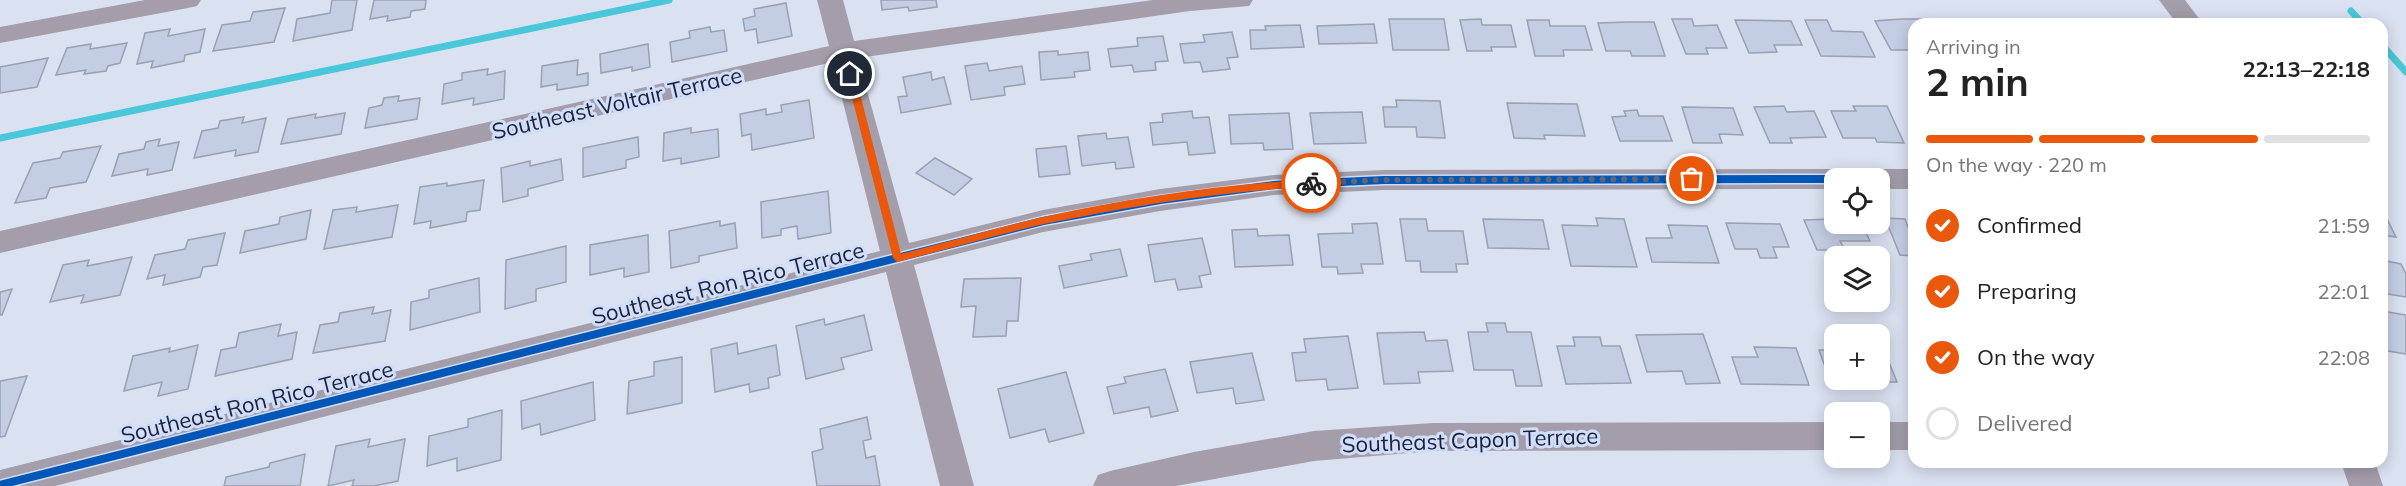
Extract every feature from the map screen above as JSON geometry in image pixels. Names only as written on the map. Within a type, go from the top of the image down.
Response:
[{"type":"street","points":[[0,35],[188,0]]},
{"type":"street","points":[[830,0],[957,486]]},
{"type":"street","name":"Southeast Voltair Terrace","points":[[0,242],[844,51],[1190,3],[1240,0]]},
{"type":"street","points":[[2172,0],[2186,18]]},
{"type":"street","name":"Southeast Ron Rico Terrace","points":[[0,485],[1043,221],[1160,200],[1274,185],[1396,180],[1824,179]]},
{"type":"street","points":[[1890,179],[1908,179]]},
{"type":"street","name":"Southeast Capon Terrace","points":[[1110,486],[1194,467],[1314,446],[1433,437],[1824,436]]},
{"type":"street","points":[[1890,436],[1908,436]]},
{"type":"street","points":[[2360,468],[2366,486]]},
{"type":"building","points":[[332,0],[357,0],[352,30],[293,41],[297,19],[330,13]]},
{"type":"building","points":[[374,0],[426,0],[425,9],[411,11],[410,17],[387,21],[388,16],[370,19]]},
{"type":"building","points":[[881,0],[936,0],[937,7],[909,11],[908,7],[882,10]]},
{"type":"building","points":[[786,3],[792,36],[758,43],[756,29],[745,31],[743,19],[755,16],[754,9]]},
{"type":"building","points":[[285,8],[274,42],[213,51],[222,25],[250,21],[253,12]]},
{"type":"building","points":[[1389,19],[1444,19],[1449,50],[1393,50]]},
{"type":"building","points":[[1481,19],[1482,25],[1511,25],[1516,47],[1491,47],[1492,51],[1467,51],[1460,20]]},
{"type":"building","points":[[1672,19],[1692,19],[1694,26],[1717,25],[1727,48],[1706,48],[1708,54],[1686,54]]},
{"type":"building","points":[[1908,19],[1908,50],[1891,50],[1875,21]]},
{"type":"building","points":[[1527,20],[1549,20],[1550,26],[1585,26],[1592,50],[1563,50],[1564,56],[1535,56]]},
{"type":"building","points":[[1735,20],[1791,21],[1802,45],[1774,45],[1777,52],[1749,53]]},
{"type":"building","points":[[1805,20],[1827,20],[1832,31],[1863,32],[1875,57],[1821,56]]},
{"type":"building","points":[[1654,22],[1665,56],[1632,56],[1630,51],[1606,51],[1598,23]]},
{"type":"building","points":[[1374,24],[1377,43],[1319,44],[1317,26]]},
{"type":"building","points":[[1300,25],[1304,47],[1251,49],[1250,30],[1266,30],[1265,26]]},
{"type":"building","points":[[710,27],[711,32],[724,30],[727,51],[672,62],[670,42],[690,38],[689,31]]},
{"type":"building","points":[[170,29],[168,36],[205,29],[200,52],[185,55],[184,61],[151,68],[153,61],[137,64],[145,33]]},
{"type":"building","points":[[1232,32],[1238,57],[1227,58],[1230,69],[1203,72],[1200,62],[1184,63],[1180,44],[1205,42],[1203,35]]},
{"type":"building","points":[[1163,36],[1168,61],[1155,62],[1156,70],[1134,72],[1132,65],[1111,67],[1108,49],[1138,46],[1137,38]]},
{"type":"building","points":[[127,43],[120,63],[108,66],[106,71],[84,74],[86,70],[56,75],[67,48],[91,44],[90,49]]},
{"type":"building","points":[[648,44],[650,67],[632,71],[632,67],[601,73],[600,54]]},
{"type":"building","points":[[1058,51],[1058,55],[1088,52],[1090,70],[1074,72],[1075,77],[1041,80],[1039,52]]},
{"type":"building","points":[[48,58],[37,87],[0,93],[0,67]]},
{"type":"building","points":[[578,60],[577,75],[588,73],[588,85],[557,90],[557,84],[541,87],[542,66]]},
{"type":"building","points":[[987,63],[989,71],[1022,66],[1025,84],[1004,87],[1005,95],[971,100],[965,66]]},
{"type":"building","points":[[488,69],[487,75],[505,71],[504,99],[473,105],[474,98],[442,104],[444,84],[462,80],[462,73]]},
{"type":"building","points":[[931,72],[932,80],[944,77],[951,104],[901,113],[898,97],[907,96],[903,77]]},
{"type":"building","points":[[399,96],[398,101],[420,98],[417,119],[365,128],[369,108],[382,105],[384,98]]},
{"type":"building","points":[[809,100],[814,138],[752,150],[751,134],[742,136],[740,114],[766,109],[766,115],[782,112],[781,105]]},
{"type":"building","points":[[1396,100],[1440,101],[1445,138],[1417,137],[1416,127],[1385,127],[1383,107],[1397,107]]},
{"type":"building","points":[[1507,103],[1577,104],[1585,136],[1544,135],[1545,139],[1514,138]]},
{"type":"building","points":[[1784,106],[1787,112],[1814,111],[1826,137],[1790,138],[1792,143],[1770,143],[1754,107]]},
{"type":"building","points":[[1853,106],[1887,106],[1904,143],[1877,142],[1875,138],[1843,138],[1831,111],[1856,111]]},
{"type":"building","points":[[1682,107],[1733,108],[1743,135],[1719,134],[1722,143],[1693,143]]},
{"type":"building","points":[[1637,110],[1639,116],[1663,116],[1672,141],[1620,141],[1612,117],[1626,116],[1624,111]]},
{"type":"building","points":[[1192,111],[1193,118],[1209,117],[1215,153],[1189,155],[1187,142],[1153,145],[1150,123],[1163,122],[1162,114]]},
{"type":"building","points":[[1362,112],[1366,143],[1314,144],[1310,113]]},
{"type":"building","points":[[345,113],[341,134],[281,144],[288,119],[316,114],[315,118]]},
{"type":"building","points":[[1289,113],[1293,149],[1264,150],[1263,143],[1231,144],[1229,115]]},
{"type":"building","points":[[244,117],[242,123],[266,118],[258,152],[235,156],[236,150],[194,158],[202,131],[218,128],[220,121]]},
{"type":"building","points":[[691,128],[691,133],[718,129],[719,157],[681,164],[681,158],[663,161],[664,133]]},
{"type":"building","points":[[1106,133],[1107,139],[1128,137],[1134,167],[1116,169],[1115,162],[1082,166],[1078,136]]},
{"type":"building","points":[[638,137],[639,157],[626,160],[626,168],[583,177],[583,148]]},
{"type":"building","points":[[160,139],[158,146],[179,142],[172,170],[147,175],[148,169],[112,176],[119,154],[144,149],[146,142]]},
{"type":"building","points":[[101,146],[86,182],[50,188],[46,198],[15,203],[33,163],[60,158],[63,152]]},
{"type":"building","points":[[1066,146],[1070,174],[1039,177],[1036,149]]},
{"type":"building","points":[[935,158],[972,179],[954,195],[916,173]]},
{"type":"building","points":[[561,159],[563,180],[528,189],[528,196],[503,202],[501,168],[530,161],[530,166]]},
{"type":"building","points":[[484,180],[480,210],[467,212],[466,221],[430,228],[431,221],[414,224],[420,187],[447,183],[447,186]]},
{"type":"building","points":[[828,191],[831,233],[798,239],[797,226],[781,229],[781,235],[762,238],[761,202]]},
{"type":"building","points":[[398,205],[392,237],[324,249],[333,210],[357,207],[356,212]]},
{"type":"building","points":[[311,210],[306,239],[240,253],[245,231],[279,224],[280,217]]},
{"type":"building","points":[[1596,218],[1624,219],[1637,267],[1571,266],[1562,225],[1598,226]]},
{"type":"building","points":[[1890,218],[1905,219],[1908,227],[1908,256],[1900,255],[1890,230]]},
{"type":"building","points":[[1400,219],[1426,219],[1428,231],[1463,231],[1468,264],[1456,264],[1457,272],[1421,272],[1420,261],[1406,261]]},
{"type":"building","points":[[1483,219],[1543,220],[1549,249],[1488,248]]},
{"type":"building","points":[[1824,219],[1824,234],[1867,234],[1870,241],[1840,241],[1843,246],[1824,246],[1824,250],[1817,250],[1804,220]]},
{"type":"building","points":[[720,221],[720,226],[735,223],[737,248],[699,256],[699,262],[671,268],[669,231]]},
{"type":"building","points":[[2388,221],[2396,237],[2388,236]]},
{"type":"building","points":[[1377,223],[1383,264],[1361,264],[1363,273],[1338,274],[1337,267],[1322,267],[1318,234],[1353,233],[1352,224]]},
{"type":"building","points":[[1726,223],[1780,224],[1789,247],[1773,247],[1777,258],[1760,258],[1757,249],[1735,249]]},
{"type":"building","points":[[1668,225],[1707,226],[1719,263],[1652,262],[1646,238],[1672,238]]},
{"type":"building","points":[[1257,229],[1258,236],[1289,235],[1293,265],[1235,267],[1232,230]]},
{"type":"building","points":[[225,233],[217,265],[203,267],[200,277],[163,285],[165,275],[147,279],[155,255],[185,249],[188,240]]},
{"type":"building","points":[[648,235],[649,272],[624,277],[624,268],[590,275],[590,245]]},
{"type":"building","points":[[1202,238],[1211,274],[1199,276],[1202,287],[1178,290],[1175,279],[1155,282],[1148,245]]},
{"type":"building","points":[[566,246],[566,282],[536,289],[536,301],[505,309],[506,260]]},
{"type":"building","points":[[1120,249],[1127,276],[1064,288],[1059,266],[1092,260],[1090,254]]},
{"type":"building","points":[[132,257],[120,295],[81,303],[84,295],[50,302],[63,265],[89,260],[87,266]]},
{"type":"building","points":[[2388,261],[2401,264],[2406,274],[2406,297],[2388,294]]},
{"type":"building","points":[[479,278],[480,312],[410,330],[411,302],[429,298],[429,290]]},
{"type":"building","points":[[1021,278],[1018,321],[1007,321],[1006,336],[973,337],[976,306],[961,307],[964,279]]},
{"type":"building","points":[[12,289],[2,315],[0,315],[0,292]]},
{"type":"building","points":[[374,307],[372,314],[391,310],[385,341],[313,353],[320,325],[338,322],[340,313]]},
{"type":"building","points":[[2388,312],[2406,315],[2406,354],[2388,351]]},
{"type":"building","points":[[864,315],[872,350],[841,358],[844,369],[806,379],[796,326],[824,319],[825,325]]},
{"type":"building","points":[[1486,323],[1505,323],[1507,332],[1531,332],[1542,386],[1516,386],[1513,370],[1474,370],[1468,332],[1488,332]]},
{"type":"building","points":[[281,324],[278,336],[297,332],[292,359],[215,376],[221,350],[236,347],[239,333]]},
{"type":"building","points":[[1424,332],[1426,341],[1447,340],[1453,371],[1418,372],[1420,383],[1384,384],[1377,333]]},
{"type":"building","points":[[1703,334],[1720,383],[1686,384],[1682,371],[1647,372],[1636,335]]},
{"type":"building","points":[[1348,336],[1358,388],[1328,390],[1326,379],[1296,381],[1292,353],[1306,352],[1304,339]]},
{"type":"building","points":[[1573,337],[1600,337],[1602,346],[1620,346],[1631,383],[1566,384],[1557,346],[1575,346]]},
{"type":"building","points":[[737,343],[738,354],[776,345],[780,375],[768,378],[769,388],[750,392],[749,384],[715,392],[711,349]]},
{"type":"building","points":[[198,345],[188,389],[158,396],[162,382],[124,391],[133,356],[170,348],[169,352]]},
{"type":"building","points":[[1754,347],[1796,348],[1809,385],[1741,384],[1732,357],[1758,357]]},
{"type":"building","points":[[1819,350],[1824,350],[1824,364]]},
{"type":"building","points":[[1252,353],[1264,400],[1236,404],[1233,388],[1197,393],[1190,362]]},
{"type":"building","points":[[682,357],[682,403],[627,414],[629,381],[654,376],[654,362]]},
{"type":"building","points":[[1890,365],[1897,382],[1890,382]]},
{"type":"building","points":[[1165,369],[1178,411],[1151,417],[1149,407],[1114,414],[1107,387],[1126,383],[1124,377]]},
{"type":"building","points":[[1066,372],[1084,433],[1049,442],[1045,429],[1010,438],[998,389]]},
{"type":"building","points":[[27,376],[5,436],[0,437],[0,381]]},
{"type":"building","points":[[593,382],[595,420],[541,435],[540,424],[522,429],[521,401]]},
{"type":"building","points":[[502,410],[501,460],[457,471],[457,458],[427,466],[429,436],[468,427],[468,419]]},
{"type":"building","points":[[867,417],[871,439],[863,441],[866,458],[875,456],[880,486],[817,486],[812,452],[823,449],[820,429]]},
{"type":"building","points":[[370,439],[368,447],[405,439],[398,481],[374,486],[352,486],[354,480],[328,486],[336,446]]},
{"type":"building","points":[[305,454],[300,486],[224,486],[226,477],[269,467],[270,463]]},
{"type":"waterway","points":[[0,138],[669,0]]},
{"type":"waterway","points":[[2351,11],[2357,18]]},
{"type":"waterway","points":[[2388,52],[2406,72]]},
{"type":"cycle path","points":[[0,485],[1043,221],[1160,200],[1274,185],[1384,180],[1824,179]]},
{"type":"way so far","points":[[1311,183],[1384,180],[1692,179]]},
{"type":"route","points":[[850,74],[897,258],[1043,221],[1136,204],[1274,185],[1311,183]]}]
